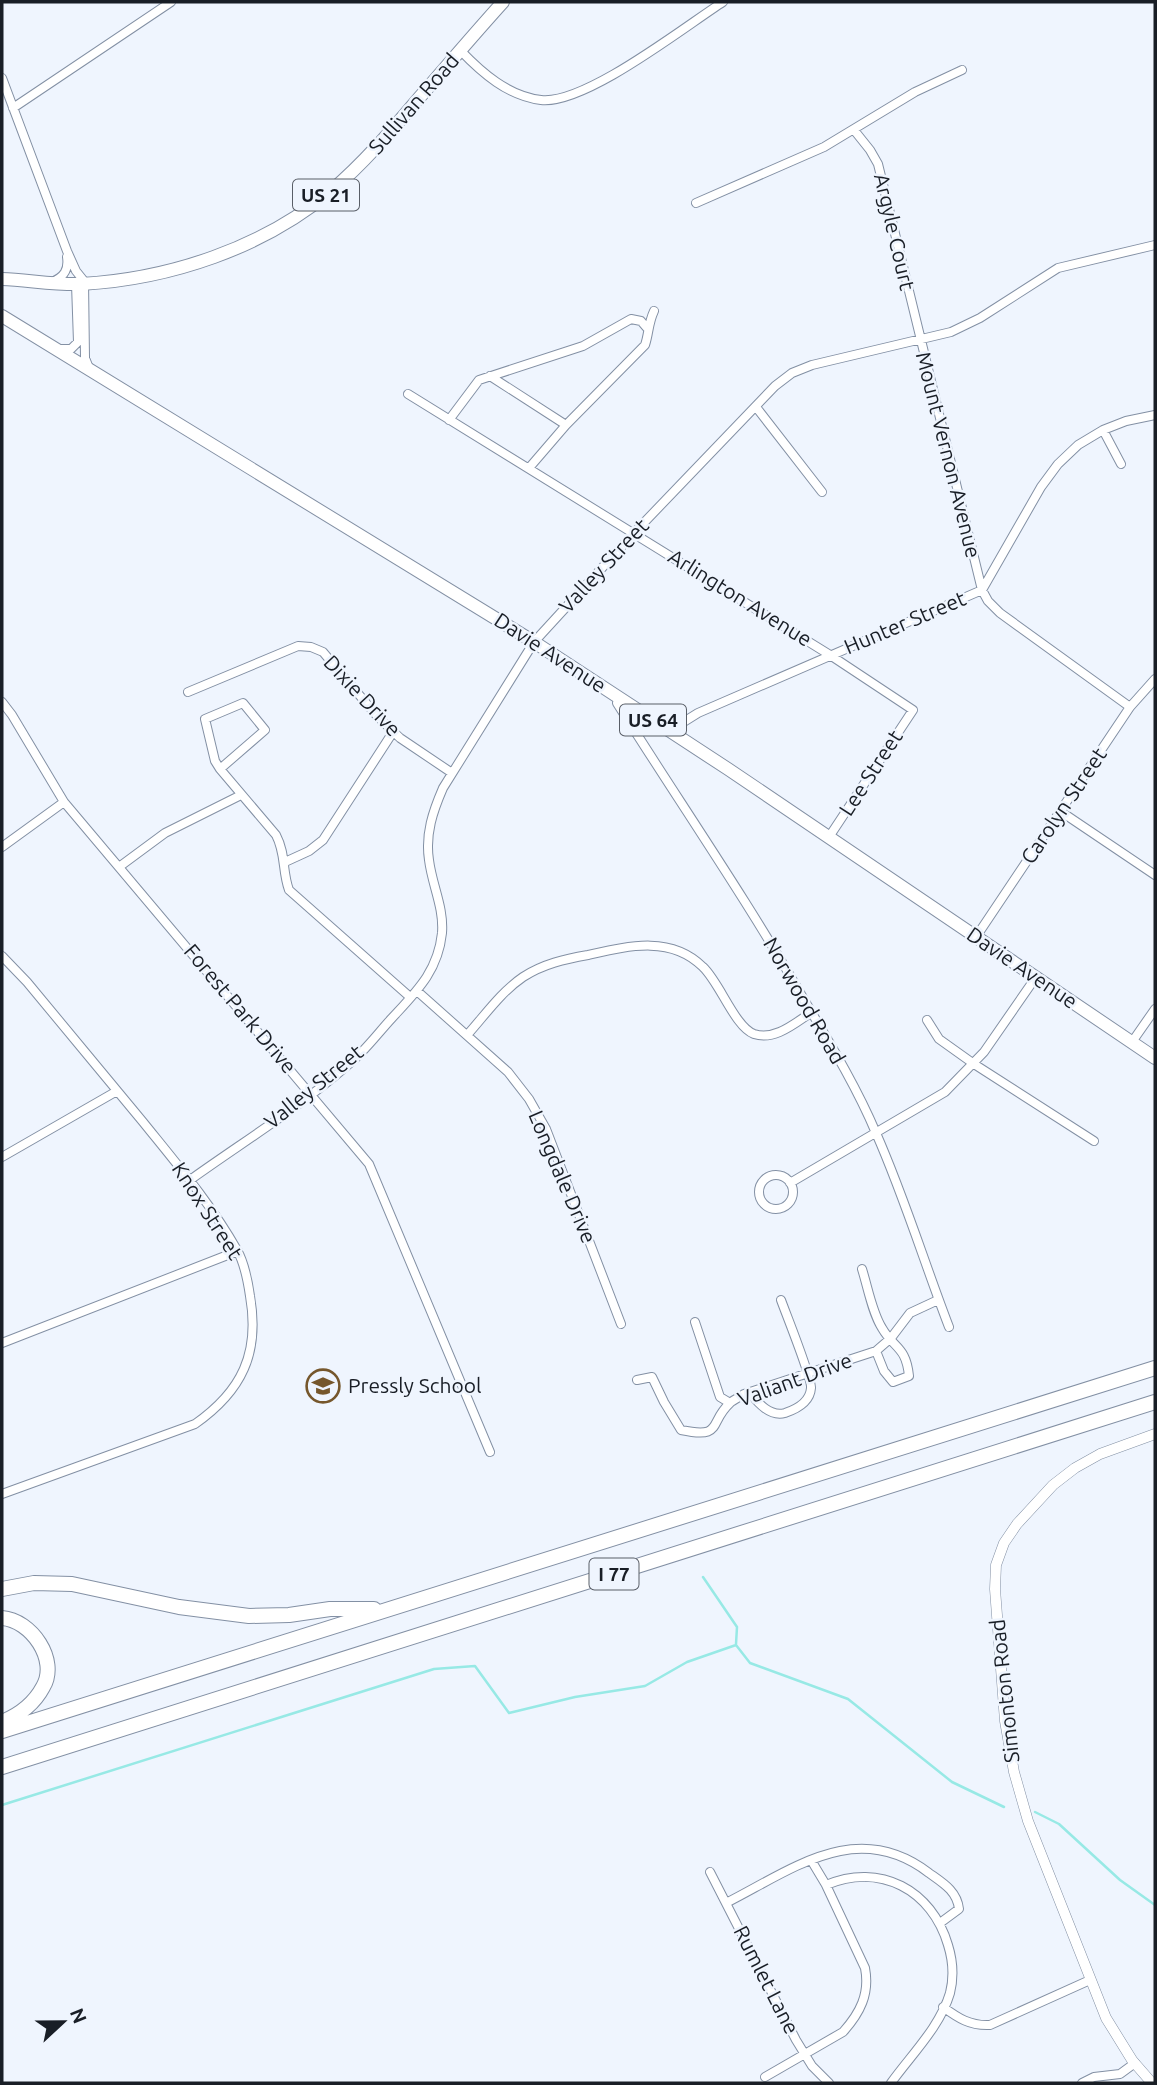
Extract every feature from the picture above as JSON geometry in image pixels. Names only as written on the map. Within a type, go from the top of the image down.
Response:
[{"type":"highway","name":"I 77","points":[[2,1731],[1155,1368]]},
{"type":"highway","name":"I 77","points":[[2,1770],[73,1745],[1155,1402]]},
{"type":"highway","points":[[2,1589],[34,1583],[72,1584],[179,1607],[249,1616],[289,1615],[330,1609],[389,1609]]},
{"type":"highway","points":[[2,1618],[8,1618],[27,1628],[41,1644],[47,1664],[45,1685],[33,1702],[17,1716],[2,1722]]},
{"type":"main road","name":"Sullivan Road","points":[[2,279],[80,284],[143,276],[185,267],[261,237],[330,192],[357,167],[502,2]]},
{"type":"main road","name":"Davie Avenue","points":[[2,316],[534,642],[829,837],[1155,1058]]},
{"type":"street","points":[[13,108],[171,2]]},
{"type":"street","points":[[460,50],[477,68],[497,83],[519,94],[541,100],[564,99],[607,78],[723,2]]},
{"type":"street","points":[[696,203],[824,147],[915,92],[962,70]]},
{"type":"street","points":[[2,78],[80,284],[85,358],[92,371]]},
{"type":"street","name":"Argyle Court","points":[[854,130],[878,164],[920,340]]},
{"type":"street","name":"Valley Street","points":[[190,1180],[312,1094],[351,1063],[427,979],[437,956],[442,932],[441,907],[428,859],[428,835],[433,811],[452,773],[534,642],[775,386],[792,373],[812,365],[951,332],[980,318],[1058,268],[1155,245]]},
{"type":"street","points":[[52,282],[62,277],[66,271],[66,251]]},
{"type":"street","points":[[55,349],[68,350],[78,342],[80,284]]},
{"type":"street","points":[[529,468],[566,425],[645,345],[647,328],[654,310]]},
{"type":"street","points":[[449,420],[471,388],[480,380],[583,346],[631,319],[641,321],[647,328]]},
{"type":"street","name":"Mount Vernon Avenue","points":[[920,340],[982,590],[1000,613],[1130,707]]},
{"type":"street","points":[[490,376],[566,425]]},
{"type":"street","name":"Arlington Avenue","points":[[408,394],[830,654],[913,710]]},
{"type":"street","points":[[756,407],[822,492]]},
{"type":"street","name":"Hunter Street","points":[[672,732],[698,713],[982,590],[1041,487],[1058,464],[1078,445],[1103,430],[1126,421],[1155,415]]},
{"type":"street","points":[[1103,430],[1121,464]]},
{"type":"street","name":"Dixie Drive","points":[[188,692],[298,646],[311,647],[323,652],[393,732],[452,773]]},
{"type":"street","name":"Carolyn Street","points":[[976,937],[1130,707],[1155,679]]},
{"type":"street","name":"Norwood Road","points":[[620,698],[617,703],[766,935],[812,1012],[876,1132],[949,1326]]},
{"type":"street","name":"Forest Park Drive","points":[[2,702],[64,802],[369,1164],[489,1452]]},
{"type":"street","points":[[243,702],[265,730],[220,769],[215,761],[205,719],[243,702]]},
{"type":"street","name":"Lee Street","points":[[829,837],[913,710]]},
{"type":"street","points":[[285,862],[309,851],[323,840],[393,732]]},
{"type":"street","name":"Longdale Drive","points":[[220,769],[276,835],[283,848],[285,878],[289,890],[414,994],[468,1034],[508,1072],[529,1099],[545,1129],[621,1324]]},
{"type":"street","points":[[119,867],[165,833],[242,795]]},
{"type":"street","points":[[2,847],[64,802]]},
{"type":"street","points":[[1060,811],[1155,875]]},
{"type":"street","points":[[468,1034],[510,986],[540,968],[561,960],[634,944],[672,948],[690,956],[714,978],[743,1027],[751,1033],[762,1036],[775,1034],[812,1012]]},
{"type":"street","name":"Knox Street","points":[[2,956],[27,982],[190,1180],[238,1251],[254,1316],[253,1342],[246,1367],[234,1390],[217,1409],[195,1424],[2,1494]]},
{"type":"street","points":[[790,1183],[945,1093],[974,1064],[1036,977]]},
{"type":"street","points":[[1132,1042],[1155,1009]]},
{"type":"street","points":[[927,1020],[939,1039],[1094,1140]]},
{"type":"street","points":[[2,1157],[117,1091]]},
{"type":"street","points":[[776,1175],[790,1183],[790,1200],[782,1207],[771,1208],[762,1202],[760,1186],[766,1178],[776,1175]]},
{"type":"street","points":[[2,1343],[238,1251]]},
{"type":"street","points":[[862,1269],[882,1329],[903,1353],[908,1362],[909,1376],[893,1382],[884,1371],[876,1351]]},
{"type":"street","points":[[750,1393],[761,1407],[780,1414],[795,1410],[806,1402],[811,1387],[781,1300]]},
{"type":"street","name":"Valiant Drive","points":[[637,1380],[652,1377],[681,1430],[706,1433],[716,1426],[730,1403],[750,1393],[876,1351],[891,1338],[910,1313],[939,1300]]},
{"type":"street","points":[[695,1322],[720,1397],[730,1403]]},
{"type":"street","name":"Simonton Road","points":[[1152,2083],[1135,2063],[1106,2018],[1028,1821],[1014,1772],[1005,1721],[995,1589],[996,1565],[1004,1543],[1017,1524],[1053,1485],[1100,1454],[1155,1434]]},
{"type":"street","points":[[726,1903],[811,1860],[831,1852],[854,1848],[886,1851],[915,1862],[946,1885],[956,1897],[959,1909],[940,1923]]},
{"type":"street","points":[[765,2077],[843,2032],[860,2010],[867,1989],[865,1968],[826,1885],[811,1860]]},
{"type":"street","name":"Rumlet Lane","points":[[710,1872],[804,2054],[829,2083]]},
{"type":"street","points":[[826,1885],[858,1876],[882,1879],[922,1898],[932,1909],[947,1939],[953,1967],[950,1994],[927,2035],[891,2083]]},
{"type":"street","points":[[943,2007],[961,2020],[990,2025],[1090,1980]]},
{"type":"street","points":[[1082,2083],[1094,2077],[1120,2074],[1135,2063]]},
{"type":"waterway","points":[[703,1577],[737,1627],[736,1644]]},
{"type":"waterway","points":[[2,1805],[434,1669],[475,1666],[509,1713],[575,1697],[645,1686],[687,1662],[736,1645],[750,1663],[848,1699],[952,1782],[1004,1807]]},
{"type":"waterway","points":[[1035,1812],[1059,1824],[1120,1880],[1155,1905]]},
{"type":"place","name":"Pressly School","points":[[323,1386]]}]
